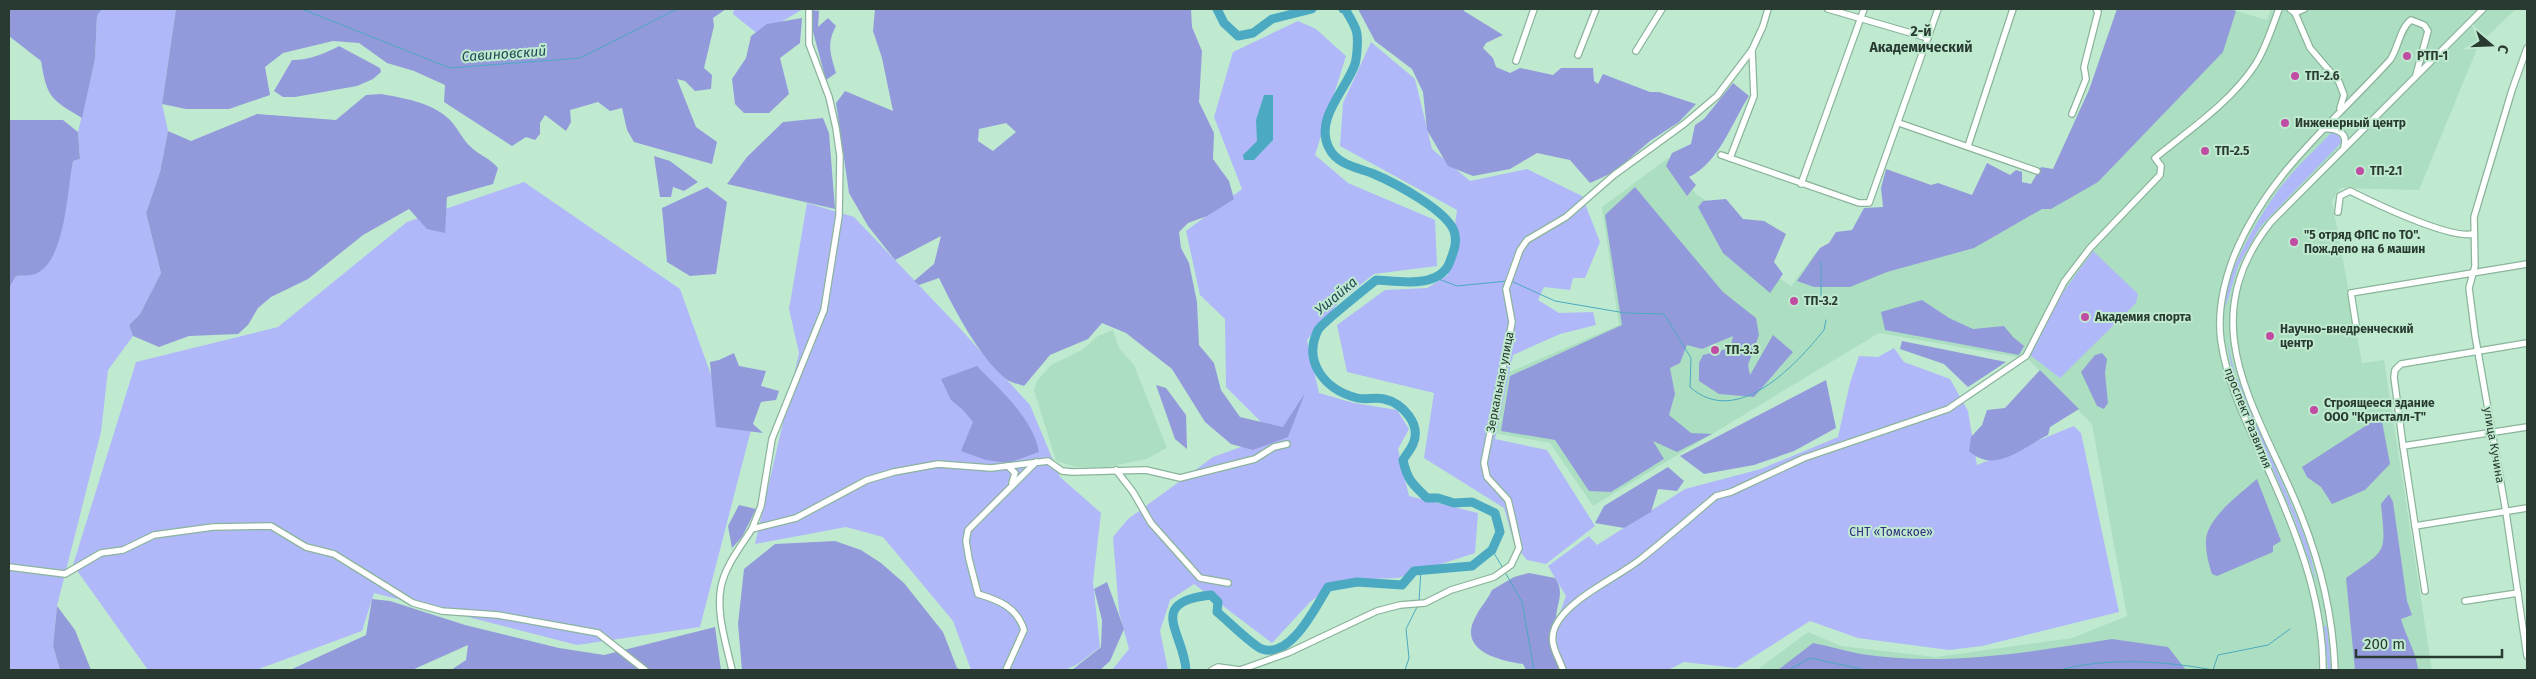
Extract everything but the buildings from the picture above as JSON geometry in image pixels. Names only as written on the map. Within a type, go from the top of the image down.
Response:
[{"type":"street","points":[[732,670],[721,620],[721,586],[728,569],[752,529],[761,506],[772,439],[824,310],[839,216],[840,156],[829,97],[809,44],[810,9]]},
{"type":"street","points":[[1516,61],[1534,9]]},
{"type":"street","points":[[1578,56],[1596,9]]},
{"type":"street","points":[[1636,51],[1662,9]]},
{"type":"street","name":"Зеркальная улица","points":[[1212,670],[1218,667],[1240,670],[1253,669],[1369,615],[1400,605],[1426,603],[1451,590],[1494,578],[1511,565],[1519,548],[1508,500],[1487,477],[1484,464],[1512,322],[1506,289],[1520,250],[1527,240],[1566,217],[1614,175],[1704,108],[1725,87],[1752,50],[1764,26],[1768,9]]},
{"type":"street","points":[[1828,9],[1861,17],[1928,38]]},
{"type":"street","points":[[1801,184],[1864,9]]},
{"type":"street","points":[[1721,155],[1801,184],[1867,204],[1872,200],[1938,9]]},
{"type":"street","points":[[1968,146],[2013,9]]},
{"type":"street","points":[[2072,114],[2086,79],[2084,70],[2098,12],[2096,9]]},
{"type":"street","points":[[1563,670],[1552,644],[1556,625],[1562,616],[1580,600],[1641,559],[1716,496],[1731,492],[1804,458],[1948,410],[2026,356],[2064,282],[2090,248],[2160,175],[2160,166],[2155,158],[2224,101],[2250,72],[2261,52],[2279,9]]},
{"type":"street","points":[[2304,9],[2292,11],[2310,48],[2342,88],[2344,101],[2337,114]]},
{"type":"street","name":"проспект Развития","points":[[2335,670],[2330,617],[2324,584],[2301,515],[2244,385],[2232,339],[2232,309],[2239,278],[2257,239],[2293,198],[2483,9]]},
{"type":"street","name":"проспект Развития","points":[[2323,670],[2318,619],[2312,587],[2291,520],[2233,387],[2221,340],[2221,308],[2229,269],[2256,212],[2277,179],[2322,129],[2390,60],[2396,51],[2406,24],[2411,20],[2424,25],[2428,30],[2416,75]]},
{"type":"street","name":"улица Кучина","points":[[2527,48],[2524,65],[2474,217],[2474,272],[2470,288],[2478,353],[2506,512],[2527,656]]},
{"type":"street","points":[[1730,158],[1754,96],[1752,50]]},
{"type":"street","points":[[1899,124],[2037,171]]},
{"type":"street","points":[[2322,129],[2334,129],[2341,132],[2345,142],[2343,149]]},
{"type":"street","points":[[2338,212],[2340,196],[2350,190],[2436,228],[2466,236],[2473,234]]},
{"type":"street","points":[[2357,331],[2351,293],[2527,264]]},
{"type":"street","points":[[2221,308],[2232,309]]},
{"type":"street","points":[[2221,340],[2232,339]]},
{"type":"street","points":[[2425,591],[2403,446],[2394,377],[2395,370],[2401,364],[2478,353],[2527,343]]},
{"type":"street","points":[[2403,446],[2527,427]]},
{"type":"street","points":[[752,529],[796,518],[867,480],[894,472],[938,464],[991,468],[1048,460],[1062,471],[1146,470],[1180,478],[1255,459],[1274,447],[1287,444]]},
{"type":"street","points":[[1006,670],[1024,630],[1008,606],[1001,601],[978,594],[966,541],[968,530],[1037,461]]},
{"type":"street","points":[[1008,466],[1015,472],[1012,484]]},
{"type":"street","points":[[1116,470],[1151,523],[1200,578],[1228,583]]},
{"type":"street","points":[[2415,526],[2527,508]]},
{"type":"street","points":[[9,567],[65,574],[101,553],[123,550],[154,535],[213,527],[272,526],[306,547],[334,554],[413,603],[442,610],[498,615],[598,633],[645,670]]},
{"type":"street","points":[[2312,587],[2324,584]]},
{"type":"street","points":[[2465,601],[2518,592]]},
{"type":"street","points":[[2318,619],[2330,617]]},
{"type":"shaded area","points":[[9,9],[102,9],[97,16],[95,59],[82,118],[63,106],[52,96],[45,82],[41,61],[9,36]]},
{"type":"shaded area","points":[[176,9],[726,9],[713,18],[714,26],[704,68],[712,75],[711,89],[695,91],[685,81],[677,79],[696,127],[717,142],[712,164],[634,142],[627,130],[622,108],[610,111],[598,102],[570,110],[571,122],[566,131],[545,115],[540,123],[540,134],[535,140],[526,137],[512,146],[444,102],[445,85],[414,71],[387,63],[359,43],[333,41],[283,53],[265,67],[270,95],[229,109],[186,109],[162,104]]},
{"type":"shaded area","points":[[875,9],[1191,9],[1192,27],[1202,51],[1199,102],[1214,133],[1213,159],[1229,181],[1234,199],[1207,216],[1188,223],[1179,232],[1181,248],[1189,263],[1197,302],[1199,345],[1214,363],[1221,390],[1240,417],[1283,427],[1305,393],[1288,437],[1253,450],[1231,444],[1205,422],[1172,369],[1126,333],[1102,323],[1088,339],[1050,355],[1024,386],[1008,380],[996,370],[968,332],[939,278],[919,285],[914,281],[934,264],[941,236],[895,260],[868,226],[849,193],[836,103],[845,91],[893,111],[882,58],[873,31]],"holes":[[[1006,123],[1016,132],[993,151],[978,141],[979,129]]]},
{"type":"shaded area","points":[[1358,9],[1464,9],[1464,11],[1503,35],[1486,43],[1483,48],[1493,58],[1496,67],[1510,73],[1520,68],[1553,75],[1561,68],[1593,68],[1594,81],[1598,84],[1603,74],[1650,92],[1659,92],[1696,104],[1679,122],[1650,141],[1614,172],[1590,183],[1570,160],[1537,153],[1510,169],[1473,176],[1448,166],[1427,130],[1423,92],[1412,69],[1375,41]]},
{"type":"shaded area","points":[[2117,9],[2230,9],[2267,20],[2271,9],[2516,9],[2479,44],[2419,190],[2341,188],[2332,201],[2362,363],[2384,360],[2432,670],[1757,670],[1808,632],[1841,646],[1936,657],[2072,638],[2127,616],[2092,424],[2028,359],[1879,333],[1593,506],[1550,443],[1494,433],[1505,374],[1619,325],[1602,207],[1668,158],[1696,194],[1754,230],[1745,255],[1791,286],[1817,251],[2040,197],[2089,90]]},
{"type":"shaded area","points":[[2117,9],[2230,9],[2236,11],[2223,52],[2098,182],[2051,209],[2042,209],[1974,248],[1887,272],[1850,287],[1814,287],[1797,281],[1820,248],[1829,243],[1836,232],[1852,230],[1864,208],[1883,207],[1881,188],[1886,169],[1931,185],[1938,183],[1972,195],[1987,163],[2010,175],[2016,170],[2022,172],[2022,182],[2031,184],[2041,167],[2053,169],[2089,90]]},
{"type":"shaded area","points":[[812,10],[819,11],[818,27],[828,18],[836,26],[830,44],[836,73],[826,80],[812,28]]},
{"type":"shaded area","points":[[802,18],[800,43],[780,58],[789,94],[769,113],[744,113],[735,104],[732,79],[746,58],[751,36],[767,24]]},
{"type":"shaded area","points":[[339,46],[380,68],[381,72],[373,79],[357,86],[295,97],[283,97],[274,91],[292,60],[316,56]]},
{"type":"shaded area","points":[[1733,83],[1749,96],[1717,152],[1699,171],[1689,177],[1696,185],[1687,196],[1666,166],[1672,153],[1691,144],[1695,125],[1704,119]]},
{"type":"shaded area","points":[[381,94],[416,102],[442,113],[449,119],[469,146],[498,168],[493,184],[447,197],[445,233],[427,229],[409,209],[363,235],[308,279],[271,297],[258,308],[248,325],[238,334],[189,336],[159,347],[133,336],[129,325],[140,314],[161,273],[146,213],[160,172],[168,131],[191,141],[257,114],[336,120],[366,95]]},
{"type":"shaded area","points":[[1264,95],[1273,95],[1273,140],[1254,160],[1244,160],[1243,155],[1257,141],[1256,120]]},
{"type":"shaded area","points":[[823,118],[829,133],[835,209],[727,184],[747,157],[783,122]]},
{"type":"shaded area","points":[[9,120],[63,120],[78,132],[80,159],[73,161],[67,206],[59,240],[53,255],[45,267],[35,274],[16,276],[9,288]]},
{"type":"shaded area","points":[[654,156],[670,161],[698,182],[684,191],[673,187],[671,197],[660,197]]},
{"type":"shaded area","points":[[707,187],[727,202],[716,274],[690,276],[667,262],[662,208]]},
{"type":"shaded area","points":[[1635,187],[1723,292],[1756,318],[1759,335],[1748,365],[1750,375],[1773,335],[1793,352],[1754,397],[1719,394],[1699,381],[1699,363],[1703,355],[1730,348],[1733,336],[1702,349],[1687,345],[1680,363],[1670,368],[1675,394],[1669,415],[1691,433],[1712,434],[1677,452],[1653,441],[1664,459],[1611,492],[1589,491],[1555,440],[1501,431],[1510,376],[1622,325],[1605,215]]},
{"type":"shaded area","points":[[1726,199],[1743,219],[1764,221],[1786,234],[1774,262],[1783,274],[1770,293],[1723,253],[1698,207],[1703,201]]},
{"type":"shaded area","points":[[1922,300],[1949,318],[1973,329],[2004,326],[2024,346],[2019,355],[1885,330],[1881,312]]},
{"type":"shaded area","points":[[1113,330],[1119,348],[1134,365],[1167,448],[1146,459],[1108,467],[1076,467],[1056,461],[1034,390],[1037,381],[1051,365],[1082,350],[1098,336]]},
{"type":"shaded area","points":[[1902,341],[2006,362],[1968,387],[1944,364],[1900,349]]},
{"type":"shaded area","points":[[734,353],[739,366],[766,371],[761,386],[779,391],[776,400],[761,402],[753,424],[763,433],[716,427],[710,362]]},
{"type":"shaded area","points":[[2102,353],[2107,359],[2105,373],[2108,403],[2104,409],[2097,406],[2081,372],[2095,355]]},
{"type":"shaded area","points":[[977,366],[1023,416],[1036,440],[1039,452],[1008,463],[986,460],[961,451],[973,422],[951,400],[941,379]]},
{"type":"shaded area","points":[[2040,370],[2079,409],[2050,427],[2048,435],[2009,457],[1989,460],[1979,458],[1969,451],[1971,437],[1982,425],[1987,410],[2005,408]]},
{"type":"shaded area","points":[[1826,380],[1836,428],[1794,451],[1754,465],[1704,474],[1680,456]]},
{"type":"shaded area","points":[[1156,385],[1166,388],[1186,415],[1187,449],[1175,439]]},
{"type":"shaded area","points":[[2381,416],[2390,464],[2365,490],[2332,504],[2321,487],[2307,477],[2302,467]]},
{"type":"shaded area","points":[[1668,467],[1684,481],[1677,491],[1658,489],[1651,512],[1624,528],[1595,523],[1604,506]]},
{"type":"shaded area","points":[[2257,479],[2281,541],[2273,546],[2273,552],[2217,576],[2212,574],[2206,547],[2208,531],[2223,509]]},
{"type":"shaded area","points":[[2389,494],[2393,502],[2407,601],[2412,615],[2401,619],[2418,670],[2355,670],[2346,578],[2369,561],[2381,549],[2383,533],[2381,504]]},
{"type":"shaded area","points":[[739,505],[756,509],[742,537],[732,548],[728,526]]},
{"type":"shaded area","points":[[835,541],[861,550],[881,563],[904,583],[943,632],[957,668],[961,670],[742,670],[738,624],[744,569],[775,544]]},
{"type":"shaded area","points":[[1529,573],[1555,578],[1560,590],[1556,618],[1557,624],[1550,635],[1561,670],[1526,670],[1523,664],[1493,657],[1483,652],[1476,646],[1472,638],[1471,628],[1476,616],[1492,590],[1514,577]]},
{"type":"shaded area","points":[[1107,582],[1124,629],[1110,661],[1100,670],[1072,670],[1101,647],[1102,620],[1094,589]]},
{"type":"shaded area","points":[[372,599],[390,601],[465,625],[559,648],[604,655],[715,627],[721,670],[451,670],[466,660],[468,645],[412,670],[290,670],[366,635]]},
{"type":"shaded area","points":[[57,606],[75,630],[91,670],[60,670],[53,646]]},
{"type":"shaded area","points":[[2112,639],[2168,647],[2186,670],[1778,670],[1813,643],[1861,654],[1924,659],[2019,653]]},
{"type":"green space","points":[[102,9],[176,9],[162,104],[168,131],[160,172],[146,213],[161,273],[140,314],[129,325],[133,336],[108,370],[101,432],[57,606],[53,646],[60,670],[9,670],[9,288],[16,276],[36,273],[68,183],[73,161],[80,159],[78,132],[95,59],[97,16]]},
{"type":"green space","points":[[734,9],[803,9],[759,35],[733,14]]},
{"type":"green space","points":[[1298,21],[1316,29],[1346,56],[1315,155],[1348,183],[1435,220],[1437,266],[1374,274],[1340,301],[1307,340],[1319,393],[1354,403],[1397,410],[1409,429],[1398,449],[1409,496],[1478,513],[1475,553],[1398,578],[1340,580],[1310,602],[1272,643],[1194,584],[1170,600],[1160,631],[1168,670],[1112,670],[1129,649],[1119,612],[1113,537],[1128,519],[1213,457],[1274,435],[1226,387],[1225,319],[1200,295],[1186,231],[1242,189],[1214,117],[1233,52]]},
{"type":"green space","points":[[1371,42],[1415,79],[1432,149],[1470,181],[1527,169],[1582,196],[1600,242],[1585,278],[1573,278],[1570,290],[1544,287],[1538,300],[1559,313],[1593,312],[1596,325],[1560,334],[1513,355],[1495,439],[1547,450],[1595,526],[1546,564],[1527,560],[1515,546],[1504,508],[1424,458],[1434,393],[1347,372],[1337,325],[1385,290],[1427,288],[1448,275],[1457,210],[1340,146],[1343,103]]},
{"type":"green space","points":[[2331,133],[2340,135],[2341,143],[2260,227],[2238,266],[2226,306],[2226,294],[2230,279],[2256,224],[2289,176]]},
{"type":"green space","points":[[524,182],[680,289],[727,419],[752,426],[700,627],[577,645],[374,593],[362,631],[256,670],[148,670],[73,565],[136,362],[278,327],[407,222]]},
{"type":"green space","points":[[807,203],[854,217],[954,322],[1030,405],[1060,477],[1101,513],[1093,582],[1100,647],[1078,664],[1065,670],[971,670],[953,621],[883,537],[846,527],[755,544],[799,353],[789,309]]},
{"type":"green space","name":"Академия спорта","points":[[2093,251],[2138,294],[2136,303],[2060,378],[2030,355],[2050,310]]},
{"type":"green space","points":[[2227,342],[2235,374],[2233,375]]},
{"type":"green space","name":"СНТ «Томское»","points":[[1894,348],[1904,362],[1950,379],[1968,411],[1977,465],[2074,426],[2081,433],[2119,612],[1982,646],[1949,650],[1858,638],[1810,621],[1736,668],[1684,662],[1668,670],[1560,670],[1548,644],[1566,596],[1548,566],[1589,536],[1597,545],[1685,489],[1761,469],[1838,437],[1850,383],[1859,356],[1878,357]]},
{"type":"green space","points":[[2237,378],[2297,517],[2308,546],[2317,583],[2294,518],[2234,379]]},
{"type":"green space","points":[[2324,626],[2327,626],[2331,670],[2328,670]]},
{"type":"waterway","name":"Савиновский","points":[[302,9],[450,68],[580,58],[677,9]]},
{"type":"waterway","name":"Ушайка","points":[[1217,9],[1224,23],[1238,36],[1253,33],[1272,19],[1312,9]]},
{"type":"waterway","name":"Ушайка","points":[[1186,670],[1184,656],[1173,621],[1174,612],[1179,604],[1191,599],[1211,595],[1218,602],[1217,612],[1246,638],[1262,649],[1273,650],[1283,646],[1301,629],[1328,587],[1357,582],[1402,585],[1414,571],[1472,566],[1492,550],[1500,532],[1495,513],[1472,502],[1454,503],[1438,498],[1427,498],[1414,485],[1408,477],[1403,460],[1413,444],[1415,429],[1413,422],[1403,410],[1391,401],[1377,398],[1360,399],[1336,389],[1327,382],[1315,364],[1313,353],[1318,330],[1335,313],[1376,280],[1416,282],[1436,277],[1449,264],[1455,244],[1454,231],[1449,223],[1431,206],[1383,178],[1343,162],[1329,148],[1325,137],[1325,126],[1333,105],[1351,74],[1357,53],[1356,31],[1346,10],[1343,9]]},
{"type":"waterway","points":[[1821,262],[1821,296],[1824,307]]},
{"type":"waterway","points":[[1436,278],[1457,286],[1507,281]]},
{"type":"waterway","points":[[1511,281],[1555,301],[1625,313],[1664,314],[1691,358],[1690,387],[1708,398],[1727,401],[1746,397],[1782,374],[1798,360],[1824,330],[1826,320]]},
{"type":"waterway","points":[[1492,550],[1503,568]]},
{"type":"waterway","points":[[1419,601],[1421,570]]},
{"type":"waterway","points":[[1505,572],[1522,602],[1534,670]]},
{"type":"waterway","points":[[1405,670],[1409,658],[1406,629],[1418,605]]},
{"type":"waterway","points":[[2060,670],[2097,663],[2116,662],[2175,664],[2213,670],[2218,655],[2268,645],[2290,629]]},
{"type":"waterway","points":[[1789,670],[1810,658],[1866,670]]},
{"type":"place","name":"РТП-1","points":[[2407,56]]},
{"type":"place","name":"ТП-2.6","points":[[2295,76]]},
{"type":"place","name":"Инженерный центр","points":[[2285,123]]},
{"type":"place","name":"ТП-2.5","points":[[2205,151]]},
{"type":"place","name":"ТП-2.1","points":[[2360,171]]},
{"type":"place","name":"\"5 отряд ФПС по ТО\". Пож.депо на 6 машин","points":[[2294,242]]},
{"type":"place","name":"ТП-3.2","points":[[1794,301]]},
{"type":"place","name":"Академия спорта","points":[[2085,317]]},
{"type":"place","name":"Научно-внедренческий центр","points":[[2270,336]]},
{"type":"place","name":"ТП-3.3","points":[[1715,350]]},
{"type":"place","name":"Строящееся здание ООО \"Кристалл-Т\"","points":[[2314,410]]},
{"type":"district","name":"2-й Академический","points":[[1921,40]]}]
